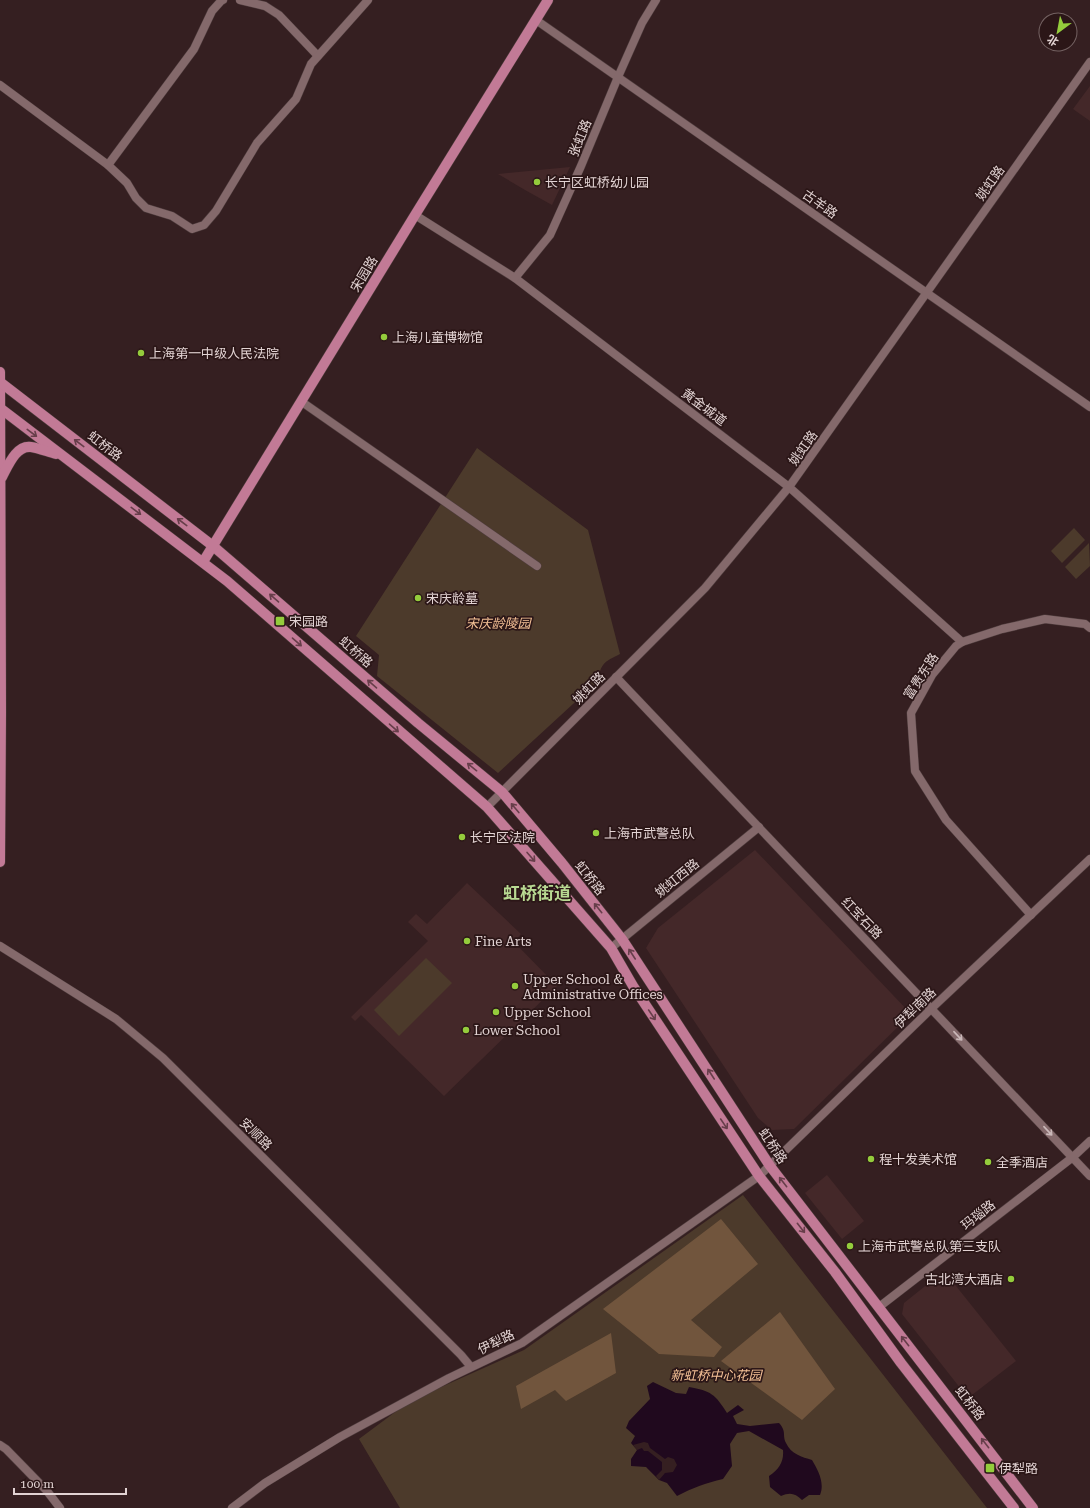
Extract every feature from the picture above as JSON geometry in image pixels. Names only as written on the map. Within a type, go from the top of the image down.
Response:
[{"type":"main road","name":"宋园路","points":[[204,562],[548,0]]},
{"type":"main road","points":[[0,372],[0,862]]},
{"type":"main road","name":"虹桥路","points":[[0,382],[213,546],[418,723],[502,792],[562,863],[622,939],[770,1166],[1034,1508]]},
{"type":"main road","points":[[1,409],[204,562],[486,807],[611,948],[633,986],[759,1176],[835,1272],[901,1362],[1014,1508]]},
{"type":"main road","points":[[1,478],[12,458],[22,448],[31,447],[63,456]]},
{"type":"street","points":[[108,165],[194,49],[212,11],[220,1],[223,0]]},
{"type":"street","points":[[240,0],[265,6],[279,15],[318,56]]},
{"type":"street","points":[[0,85],[108,165],[127,183],[136,198],[146,208],[172,216],[192,229],[204,225],[216,211],[257,143],[296,99],[311,64],[368,0]]},
{"type":"street","name":"张虹路","points":[[515,278],[550,235],[642,23],[656,0]]},
{"type":"street","name":"古羊路","points":[[536,20],[1090,407]]},
{"type":"street","name":"姚虹路","points":[[486,807],[705,588],[790,487],[1090,62]]},
{"type":"street","name":"黄金城道","points":[[415,215],[515,278],[790,487],[962,642]]},
{"type":"street","points":[[302,402],[537,566]]},
{"type":"street","name":"富贵东路","points":[[1031,915],[946,820],[915,771],[911,713],[932,675],[956,646],[962,642],[1002,629],[1044,618],[1085,624],[1090,628]]},
{"type":"street","name":"红宝石路","points":[[616,677],[1090,1176]]},
{"type":"street","name":"姚虹西路","points":[[611,948],[759,827]]},
{"type":"street","name":"伊犁南路","points":[[759,1176],[932,1008],[1090,859]]},
{"type":"street","name":"安顺路","points":[[0,946],[116,1019],[163,1058],[433,1327],[471,1367]]},
{"type":"street","name":"玛瑙路","points":[[879,1307],[1073,1157],[1090,1141]]},
{"type":"street","name":"伊犁路","points":[[232,1508],[265,1483],[340,1437],[471,1367],[522,1343],[759,1176]]},
{"type":"street","points":[[0,1445],[6,1449],[47,1491],[60,1508]]},
{"type":"shaded area","points":[[1090,86],[1090,121],[1073,109]]},
{"type":"shaded area","name":"长宁区虹桥幼儿园","points":[[570,167],[552,205],[498,174]]},
{"type":"shaded area","points":[[755,850],[911,1014],[794,1129],[772,1130],[758,1118],[646,948],[658,928]]},
{"type":"shaded area","points":[[467,883],[521,934],[514,942],[557,986],[444,1096],[361,1015],[355,1021],[351,1017],[428,941],[408,922],[416,914],[427,924]]},
{"type":"shaded area","points":[[827,1175],[864,1221],[842,1239],[805,1193]]},
{"type":"shaded area","points":[[721,1219],[758,1264],[691,1320],[722,1347],[714,1357],[659,1354],[603,1309]]},
{"type":"shaded area","points":[[944,1271],[1016,1361],[968,1398],[902,1314],[904,1303]]},
{"type":"shaded area","points":[[780,1312],[835,1389],[802,1420],[721,1361]]},
{"type":"shaded area","points":[[611,1333],[616,1373],[566,1401],[555,1390],[521,1409],[516,1386]]},
{"type":"shaded area","points":[[653,1382],[676,1393],[686,1394],[689,1387],[708,1392],[716,1397],[727,1413],[738,1405],[744,1410],[733,1416],[737,1424],[750,1426],[779,1423],[784,1431],[784,1438],[788,1447],[804,1458],[812,1460],[821,1481],[822,1486],[820,1495],[809,1495],[802,1500],[792,1494],[781,1496],[770,1487],[769,1476],[776,1471],[780,1465],[783,1458],[783,1450],[749,1431],[737,1433],[730,1444],[732,1466],[723,1479],[699,1486],[677,1496],[667,1483],[659,1480],[646,1467],[631,1466],[631,1459],[637,1450],[631,1443],[635,1436],[626,1428],[629,1421],[650,1399],[647,1386]]},
{"type":"green space","name":"宋庆龄陵园","points":[[477,448],[588,530],[620,654],[607,661],[600,670],[598,681],[498,773],[377,676],[379,655],[356,636]]},
{"type":"green space","points":[[1074,528],[1085,540],[1062,563],[1051,551]]},
{"type":"green space","points":[[1089,543],[1090,566],[1076,579],[1065,567]]},
{"type":"green space","points":[[426,958],[452,983],[399,1036],[374,1010]]},
{"type":"green space","name":"新虹桥中心花园","points":[[743,1195],[987,1508],[400,1508],[359,1439],[410,1401],[524,1350]]},
{"type":"pier","points":[[644,1442],[648,1443],[650,1448],[665,1459],[668,1457],[674,1459],[677,1465],[673,1472],[665,1473],[659,1480],[656,1476],[662,1470],[662,1462],[648,1451],[644,1451],[642,1448],[637,1450],[633,1445]]},
{"type":"place","name":"长宁区虹桥幼儿园","points":[[537,182]]},
{"type":"place","name":"上海儿童博物馆","points":[[384,337]]},
{"type":"place","name":"上海第一中级人民法院","points":[[141,353]]},
{"type":"place","name":"宋庆龄墓","points":[[418,598]]},
{"type":"place","name":"宋园路","points":[[280,621]]},
{"type":"place","name":"上海市武警总队","points":[[596,833]]},
{"type":"place","name":"长宁区法院","points":[[462,837]]},
{"type":"place","name":"Fine Arts","points":[[467,941]]},
{"type":"place","name":"Upper School & Administrative Offices","points":[[515,986]]},
{"type":"place","name":"Upper School","points":[[496,1012]]},
{"type":"place","name":"Lower School","points":[[466,1030]]},
{"type":"place","name":"程十发美术馆","points":[[871,1159]]},
{"type":"place","name":"全季酒店","points":[[988,1162]]},
{"type":"place","name":"上海市武警总队第三支队","points":[[850,1246]]},
{"type":"place","name":"古北湾大酒店","points":[[1011,1279]]},
{"type":"place","name":"伊犁路","points":[[990,1468]]},
{"type":"district","name":"虹桥街道","points":[[537,893]]}]
